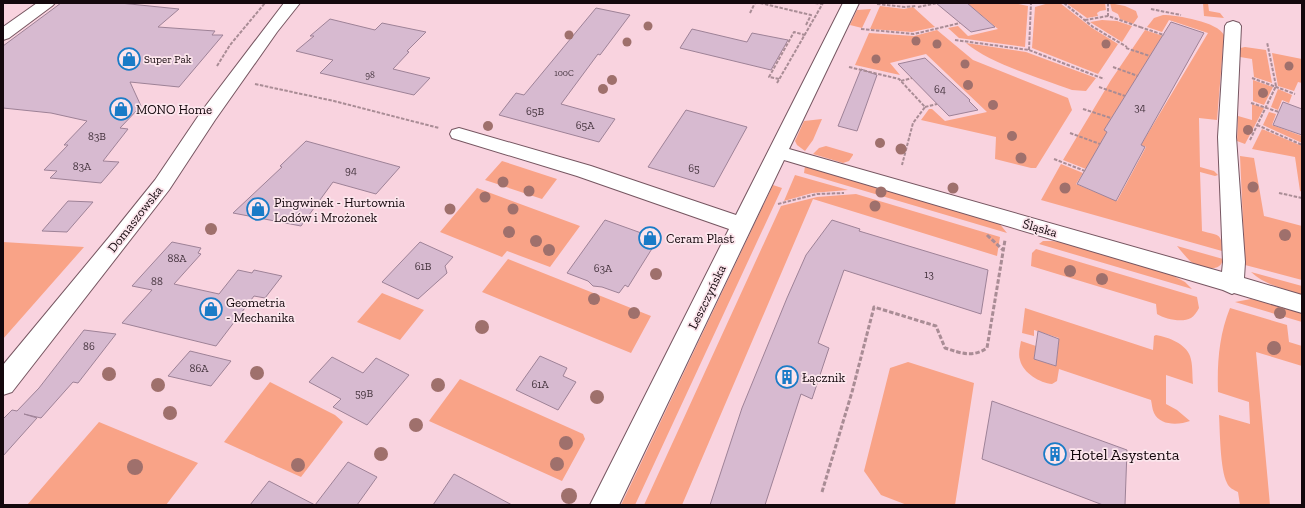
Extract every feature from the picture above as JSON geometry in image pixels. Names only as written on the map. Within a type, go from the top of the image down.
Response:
[{"type":"street","points":[[3,34],[47,3]]},
{"type":"street","name":"Domaszowska","points":[[208,116],[231,67],[242,48],[276,3]]},
{"type":"street","name":"Domaszowska","points":[[3,384],[162,185],[208,116],[271,29],[292,3]]},
{"type":"street","name":"Leszczyńska","points":[[604,505],[851,3]]},
{"type":"street","points":[[1232,285],[1234,262],[1227,137],[1233,26]]},
{"type":"street","points":[[459,134],[584,171],[742,225]]},
{"type":"street","name":"Śląska","points":[[778,152],[1232,285],[1302,304]]},
{"type":"street","name":"Domaszowska","points":[[3,365],[55,318]]},
{"type":"path","points":[[750,13],[755,3]]},
{"type":"path","points":[[760,3],[811,15],[806,25]]},
{"type":"path","points":[[777,83],[822,4],[815,3]]},
{"type":"path","points":[[877,4],[905,7],[936,3]]},
{"type":"path","points":[[1028,50],[1031,3]]},
{"type":"path","points":[[1064,3],[1092,27],[1127,47],[1150,56]]},
{"type":"path","points":[[1108,3],[1108,16]]},
{"type":"path","points":[[1150,9],[1181,15]]},
{"type":"path","points":[[1085,20],[1108,16],[1164,35]]},
{"type":"path","points":[[814,18],[870,31],[914,34],[960,23]]},
{"type":"path","points":[[779,79],[769,77],[794,32],[805,34]]},
{"type":"path","points":[[955,40],[1028,50],[1104,79]]},
{"type":"path","points":[[1248,145],[1276,87],[1266,42]]},
{"type":"path","points":[[849,67],[899,79],[925,107]]},
{"type":"path","points":[[1112,67],[1138,76]]},
{"type":"path","points":[[901,81],[912,78]]},
{"type":"path","points":[[1251,78],[1295,94]]},
{"type":"path","points":[[248,83],[334,101],[459,134]]},
{"type":"path","points":[[1099,87],[1125,96]]},
{"type":"path","points":[[1251,103],[1278,112]]},
{"type":"path","points":[[902,165],[913,123],[925,107],[937,104]]},
{"type":"path","points":[[1083,109],[1111,118]]},
{"type":"path","points":[[1257,125],[1302,145]]},
{"type":"path","points":[[1070,133],[1100,144]]},
{"type":"path","points":[[1054,159],[1085,171]]},
{"type":"path","points":[[778,204],[817,194],[845,193]]},
{"type":"path","points":[[1279,193],[1302,198]]},
{"type":"path","points":[[984,232],[1003,250]]},
{"type":"path","points":[[822,492],[852,392],[874,307],[936,326],[945,348],[969,356],[980,354],[987,348],[1006,235]]},
{"type":"shaded area","points":[[967,3],[1013,3],[1028,6],[1025,47],[959,38],[948,28],[958,26],[968,36],[998,29]]},
{"type":"shaded area","points":[[1049,3],[1060,3],[1092,28],[1118,44],[1098,74],[1032,48],[1035,7]]},
{"type":"shaded area","points":[[1066,3],[1105,3],[1106,10],[1097,13],[1098,16],[1087,18]]},
{"type":"shaded area","points":[[1110,3],[1125,6],[1136,11],[1138,17],[1133,24],[1120,19],[1118,14],[1112,11]]},
{"type":"shaded area","points":[[1203,3],[1208,3],[1209,11],[1220,13],[1224,18],[1204,16]]},
{"type":"shaded area","points":[[880,6],[904,9],[913,7],[935,27],[912,32],[870,29]]},
{"type":"shaded area","points":[[871,9],[862,28],[850,25],[857,10]]},
{"type":"shaded area","points":[[1163,15],[1178,16],[1206,23],[1220,30],[1224,35],[1217,120],[1199,118],[1200,167],[1214,171],[1218,175],[1215,176],[1200,172],[1202,231],[1220,238],[1222,251],[1041,200],[1061,164],[1083,173],[1076,184],[1117,201],[1146,147],[1141,145],[1208,33],[1169,20],[1162,32],[1147,27],[1154,18]]},
{"type":"shaded area","points":[[1102,20],[1117,21],[1132,26],[1122,42],[1090,22]]},
{"type":"shaded area","points":[[937,30],[973,60],[1068,98],[1072,110],[1036,168],[995,159],[996,137],[921,120],[929,109],[932,109],[945,121],[987,112],[926,54],[890,63],[900,75],[855,65],[869,33],[914,36]]},
{"type":"shaded area","points":[[1145,30],[1163,36],[1104,130],[1107,132],[1086,169],[1063,160],[1111,80]]},
{"type":"shaded area","points":[[966,43],[1026,52],[1096,78],[1086,91],[1072,90],[1002,64],[976,51]]},
{"type":"shaded area","points":[[1245,47],[1266,50],[1272,83],[1254,77],[1252,59],[1240,57],[1240,48]]},
{"type":"shaded area","points":[[1272,53],[1302,59],[1302,83],[1298,82],[1294,91],[1278,86]]},
{"type":"shaded area","points":[[1253,80],[1273,87],[1264,105],[1253,101]]},
{"type":"shaded area","points":[[1278,89],[1292,95],[1289,103],[1282,100],[1278,110],[1271,107]]},
{"type":"shaded area","points":[[1252,104],[1264,108],[1245,144],[1237,141],[1238,116],[1252,120]]},
{"type":"shaded area","points":[[1269,112],[1276,114],[1272,125],[1302,136],[1302,143],[1263,125]]},
{"type":"shaded area","points":[[822,119],[813,140],[805,151],[797,145],[795,141],[804,121]]},
{"type":"shaded area","points":[[1262,129],[1302,146],[1302,192],[1300,191],[1295,157],[1252,149]]},
{"type":"shaded area","points":[[826,146],[853,155],[849,161],[843,163],[813,154],[819,148]]},
{"type":"shaded area","points":[[1240,156],[1254,158],[1264,216],[1302,226],[1302,280],[1245,265]]},
{"type":"shaded area","points":[[502,161],[557,179],[542,199],[485,180]]},
{"type":"shaded area","points":[[805,166],[999,223],[1007,233],[804,173]]},
{"type":"shaded area","points":[[795,175],[848,190],[812,193],[784,201]]},
{"type":"shaded area","points":[[773,185],[782,188],[635,505],[621,505]]},
{"type":"shaded area","points":[[477,188],[580,226],[550,267],[507,251],[502,257],[440,232]]},
{"type":"shaded area","points":[[856,194],[1000,237],[997,256],[813,199],[682,505],[644,505],[781,206],[817,197]]},
{"type":"shaded area","points":[[1043,241],[1066,243],[1168,273],[1185,282],[1192,289],[1039,244]]},
{"type":"shaded area","points":[[3,242],[84,247],[3,339]]},
{"type":"shaded area","points":[[1177,246],[1223,259],[1218,267],[1209,268],[1199,266],[1190,261]]},
{"type":"shaded area","points":[[1036,249],[1197,297],[1199,308],[1191,318],[1174,320],[1164,317],[1157,314],[1156,304],[1031,266],[1032,253]]},
{"type":"shaded area","points":[[508,259],[651,316],[631,353],[482,292]]},
{"type":"shaded area","points":[[1251,272],[1302,286],[1302,295],[1282,289],[1262,280]]},
{"type":"shaded area","points":[[382,293],[424,310],[400,340],[357,322]]},
{"type":"shaded area","points":[[1251,299],[1299,312],[1302,314],[1302,322],[1235,302]]},
{"type":"shaded area","points":[[1025,308],[1153,350],[1154,336],[1156,335],[1171,339],[1181,345],[1188,352],[1191,359],[1193,384],[1166,375],[1166,404],[1177,410],[1190,421],[1175,424],[1165,422],[1154,413],[1151,400],[1059,369],[1057,381],[1052,384],[1042,382],[1028,373],[1019,358],[1021,341],[1036,346],[1034,359],[1056,366],[1059,338],[1034,330],[1034,336],[1022,333]]},
{"type":"shaded area","points":[[1230,308],[1287,325],[1289,342],[1302,346],[1302,366],[1256,352],[1270,505],[1240,505],[1238,492],[1228,485],[1223,469],[1219,415],[1250,424],[1249,402],[1218,392],[1218,370],[1221,339]]},
{"type":"shaded area","points":[[908,362],[974,383],[955,505],[907,505],[881,495],[864,471],[890,368]]},
{"type":"shaded area","points":[[460,379],[583,434],[585,439],[562,481],[429,421]]},
{"type":"shaded area","points":[[270,382],[335,415],[343,422],[301,477],[224,442]]},
{"type":"shaded area","points":[[99,422],[198,463],[166,505],[27,505]]},
{"type":"building","points":[[61,3],[120,3],[179,9],[158,27],[215,31],[212,35],[223,35],[179,87],[130,82],[141,106],[120,128],[128,129],[103,161],[119,162],[101,183],[50,178],[57,171],[44,170],[68,145],[64,145],[87,121],[51,113],[3,108],[3,46]]},
{"type":"building","points":[[936,3],[967,3],[995,27],[971,32]]},
{"type":"building","points":[[596,8],[630,15],[600,55],[598,54],[561,104],[615,119],[599,142],[499,115],[516,93],[524,95]]},
{"type":"building","points":[[330,19],[375,30],[382,23],[426,32],[407,51],[409,52],[393,69],[430,78],[414,95],[320,73],[333,60],[296,51],[314,36],[310,36]]},
{"type":"building","points":[[1171,22],[1204,33],[1141,145],[1145,147],[1116,201],[1077,184],[1107,132],[1104,130]]},
{"type":"building","points":[[692,29],[747,42],[752,33],[788,40],[771,70],[680,48]]},
{"type":"building","points":[[925,58],[970,100],[969,101],[978,110],[949,116],[898,64]]},
{"type":"building","points":[[861,69],[877,75],[857,131],[838,126]]},
{"type":"building","points":[[1283,102],[1302,109],[1302,135],[1273,125]]},
{"type":"building","points":[[686,110],[747,127],[714,187],[648,167]]},
{"type":"building","points":[[306,141],[400,167],[376,194],[333,182],[301,226],[233,213],[282,167],[280,166]]},
{"type":"building","points":[[68,201],[93,202],[67,232],[42,231]]},
{"type":"building","points":[[605,220],[658,239],[628,287],[625,285],[619,293],[602,287],[593,286],[588,281],[567,273]]},
{"type":"building","name":"Łącznik","points":[[832,220],[860,229],[859,231],[988,270],[981,314],[844,270],[818,343],[829,348],[812,399],[801,394],[765,505],[710,505],[742,408],[787,298],[806,255]]},
{"type":"building","points":[[172,242],[201,248],[198,253],[201,254],[174,284],[219,294],[238,270],[252,273],[254,270],[282,276],[265,298],[254,296],[216,346],[122,323],[152,290],[132,286]]},
{"type":"building","points":[[420,242],[453,257],[445,266],[447,273],[418,299],[382,282]]},
{"type":"building","points":[[84,330],[116,334],[78,383],[73,382],[41,418],[24,414],[37,418],[3,456],[3,419],[12,410],[17,411],[39,388]]},
{"type":"building","points":[[1038,331],[1059,339],[1056,366],[1034,359]]},
{"type":"building","points":[[190,351],[231,361],[211,386],[168,376]]},
{"type":"building","points":[[540,356],[567,368],[563,376],[576,382],[558,410],[516,390]]},
{"type":"building","points":[[332,357],[363,373],[376,358],[409,375],[367,425],[333,407],[341,399],[309,382]]},
{"type":"building","name":"Hotel Asystenta","points":[[992,401],[1127,450],[1125,505],[1103,505],[982,459]]},
{"type":"building","points":[[348,462],[377,477],[357,505],[315,505]]},
{"type":"building","points":[[454,474],[512,505],[433,505]]},
{"type":"building","points":[[269,481],[315,505],[250,505]]},
{"type":"place","name":"Super Pak","points":[[129,59]]},
{"type":"place","name":"MONO Home","points":[[121,109]]},
{"type":"place","name":"Pingwinek - Hurtownia Lodów i Mrożonek","points":[[258,209]]},
{"type":"place","name":"Ceram Plast","points":[[650,238]]},
{"type":"place","name":"Geometria - Mechanika","points":[[211,309]]},
{"type":"place","name":"Łącznik","points":[[787,377]]},
{"type":"place","name":"Hotel Asystenta","points":[[1055,454]]}]
